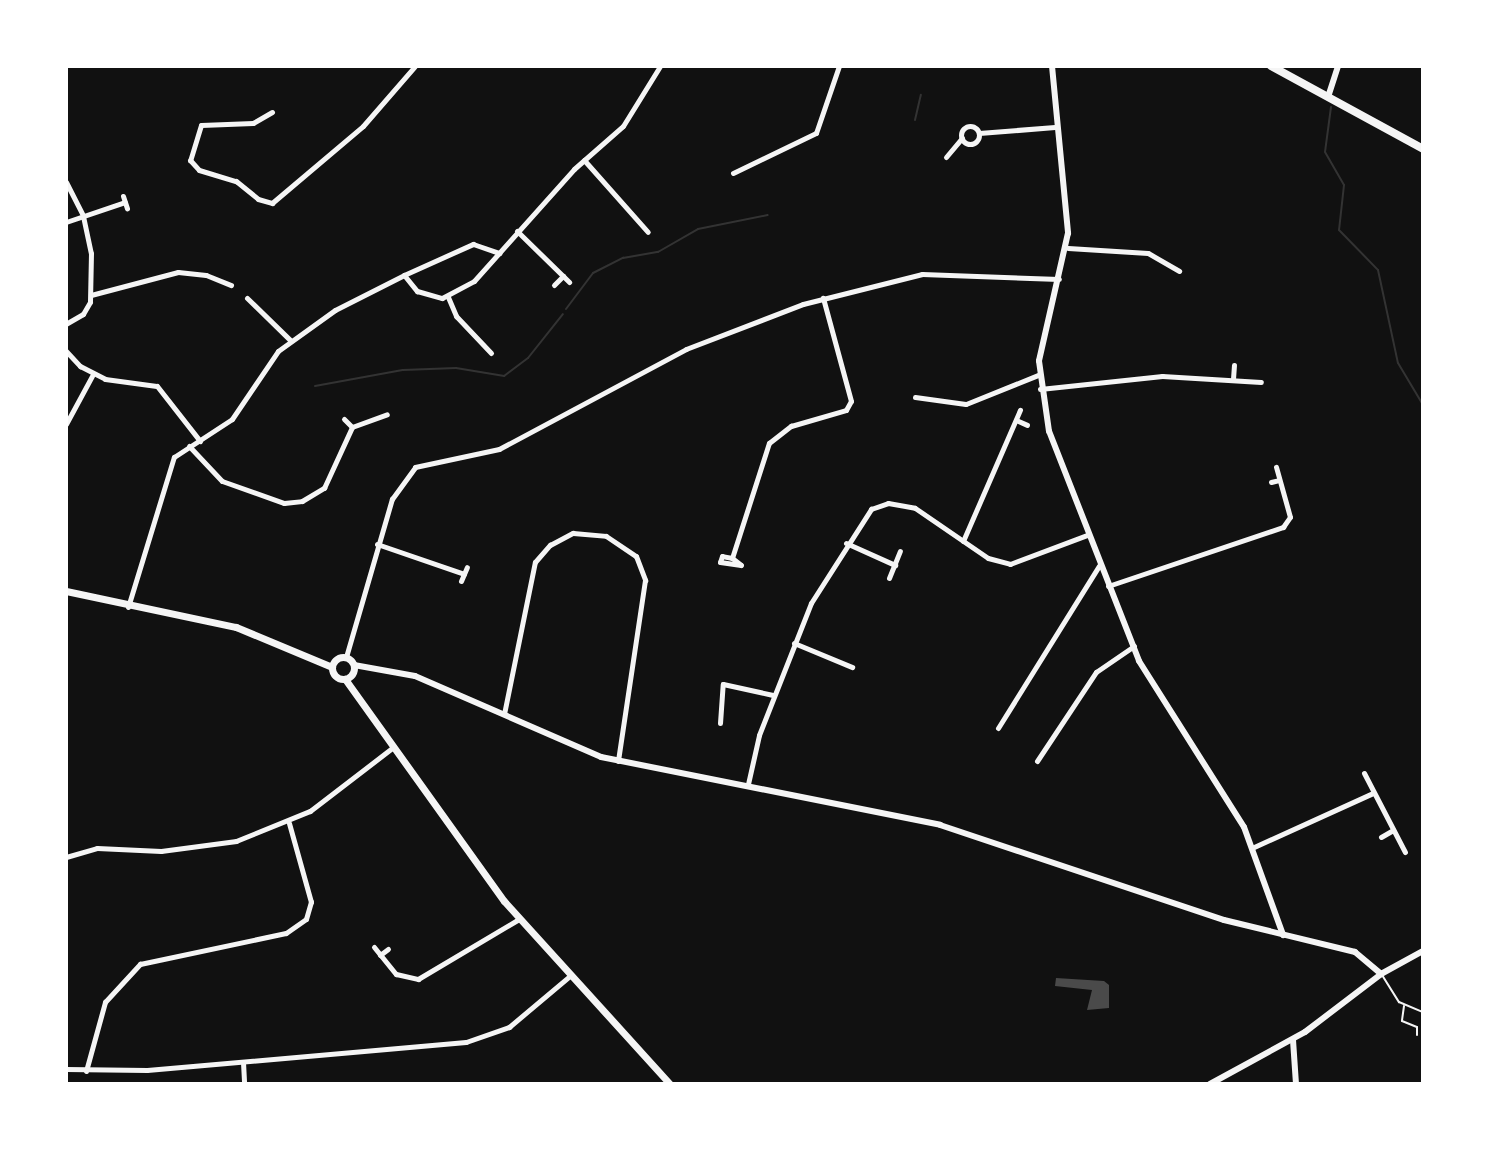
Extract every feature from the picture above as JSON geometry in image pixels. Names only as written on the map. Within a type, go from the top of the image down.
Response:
[{"type":"highway","points":[[1271,66],[1329,94],[1423,149]]},
{"type":"main road","points":[[66,591],[128,607],[236,627],[332,667],[336,676],[345,679],[392,748],[519,919],[670,1084]]},
{"type":"main road","points":[[332,667],[336,659],[346,657],[354,665],[345,679]]},
{"type":"street","points":[[272,112],[244,125],[201,125],[190,160],[199,170],[236,181],[258,199],[272,203],[363,126],[415,66]]},
{"type":"street","points":[[404,275],[417,291],[448,297],[483,274],[517,231],[584,160],[623,126],[660,66]]},
{"type":"street","points":[[733,173],[816,133],[839,66]]},
{"type":"street","points":[[1052,66],[1068,248],[1038,375],[1040,389],[1087,535],[1134,646],[1254,847],[1283,935]]},
{"type":"street","points":[[1329,94],[1338,66]]},
{"type":"street","points":[[946,157],[962,138],[966,127],[979,133],[1055,127]]},
{"type":"street","points":[[962,138],[972,143],[979,133]]},
{"type":"street","points":[[584,160],[648,232]]},
{"type":"street","points":[[66,182],[83,216],[91,253],[91,295],[86,311],[66,324]]},
{"type":"street","points":[[66,222],[125,202]]},
{"type":"street","points":[[517,231],[569,282]]},
{"type":"street","points":[[128,607],[167,470],[177,453],[232,419],[290,340],[404,275],[473,244],[499,253]]},
{"type":"street","points":[[1068,248],[1148,253],[1179,271]]},
{"type":"street","points":[[91,295],[178,272],[206,275],[231,285]]},
{"type":"street","points":[[346,657],[377,544],[399,484],[415,467],[499,449],[686,349],[823,298],[922,274],[1060,279]]},
{"type":"street","points":[[554,285],[563,276]]},
{"type":"street","points":[[448,297],[456,316],[491,353]]},
{"type":"street","points":[[247,298],[290,340]]},
{"type":"street","points":[[732,558],[769,443],[780,431],[841,412],[851,401],[823,298]]},
{"type":"street","points":[[66,351],[93,374],[157,386],[200,441]]},
{"type":"street","points":[[1233,379],[1234,365]]},
{"type":"street","points":[[66,424],[93,374]]},
{"type":"street","points":[[915,397],[966,404],[1038,375]]},
{"type":"street","points":[[1040,389],[1162,376],[1261,382]]},
{"type":"street","points":[[963,542],[1020,410]]},
{"type":"street","points":[[189,446],[222,481],[284,503],[302,501],[324,488],[352,427],[387,414]]},
{"type":"street","points":[[344,419],[352,427]]},
{"type":"street","points":[[1016,420],[1027,425]]},
{"type":"street","points":[[1108,586],[1283,527],[1290,517],[1276,467]]},
{"type":"street","points":[[1271,482],[1279,480]]},
{"type":"street","points":[[748,784],[773,695],[815,594],[866,513],[888,503],[915,508],[963,542],[1010,564],[1087,535]]},
{"type":"street","points":[[504,714],[526,590],[541,552],[573,533],[594,532],[616,540],[636,556],[645,580],[618,761]]},
{"type":"street","points":[[846,543],[895,565]]},
{"type":"street","points":[[377,544],[466,570],[461,581]]},
{"type":"street","points":[[889,578],[900,551]]},
{"type":"street","points":[[998,728],[1099,566]]},
{"type":"street","points":[[794,643],[852,667]]},
{"type":"street","points":[[1037,761],[1096,672],[1134,646]]},
{"type":"street","points":[[354,665],[415,676],[618,761],[748,784],[940,825],[1224,920],[1361,954],[1381,974]]},
{"type":"street","points":[[720,723],[723,684],[773,695]]},
{"type":"street","points":[[66,857],[97,848],[206,847],[289,823],[392,748]]},
{"type":"street","points":[[1364,773],[1405,852]]},
{"type":"street","points":[[1254,847],[1373,793]]},
{"type":"street","points":[[86,1071],[105,1002],[140,964],[286,933],[306,919],[311,902],[289,823]]},
{"type":"street","points":[[1381,837],[1393,830]]},
{"type":"street","points":[[374,947],[396,974],[418,979],[519,919]]},
{"type":"street","points":[[380,955],[388,949]]},
{"type":"street","points":[[1210,1084],[1293,1040],[1381,974],[1423,951]]},
{"type":"street","points":[[66,1069],[86,1071],[243,1062],[480,1039],[520,1020],[571,975]]},
{"type":"street","points":[[1293,1040],[1296,1084]]},
{"type":"street","points":[[243,1062],[244,1084]]},
{"type":"lane","points":[[1381,974],[1404,1006],[1423,1012]]},
{"type":"lane","points":[[1404,1006],[1402,1021],[1417,1027],[1417,1035]]},
{"type":"building","points":[[1056,978],[1104,981],[1109,985],[1109,1008],[1087,1010],[1092,990],[1055,986]]},
{"type":"waterway","points":[[915,120],[921,95]]},
{"type":"waterway","points":[[1331,107],[1325,152],[1344,185],[1339,230],[1378,270],[1398,363],[1423,405]]},
{"type":"waterway","points":[[566,309],[593,273],[623,258],[658,252],[698,229],[768,215]]},
{"type":"waterway","points":[[315,386],[403,370],[456,368],[504,376],[528,358],[563,314]]}]
